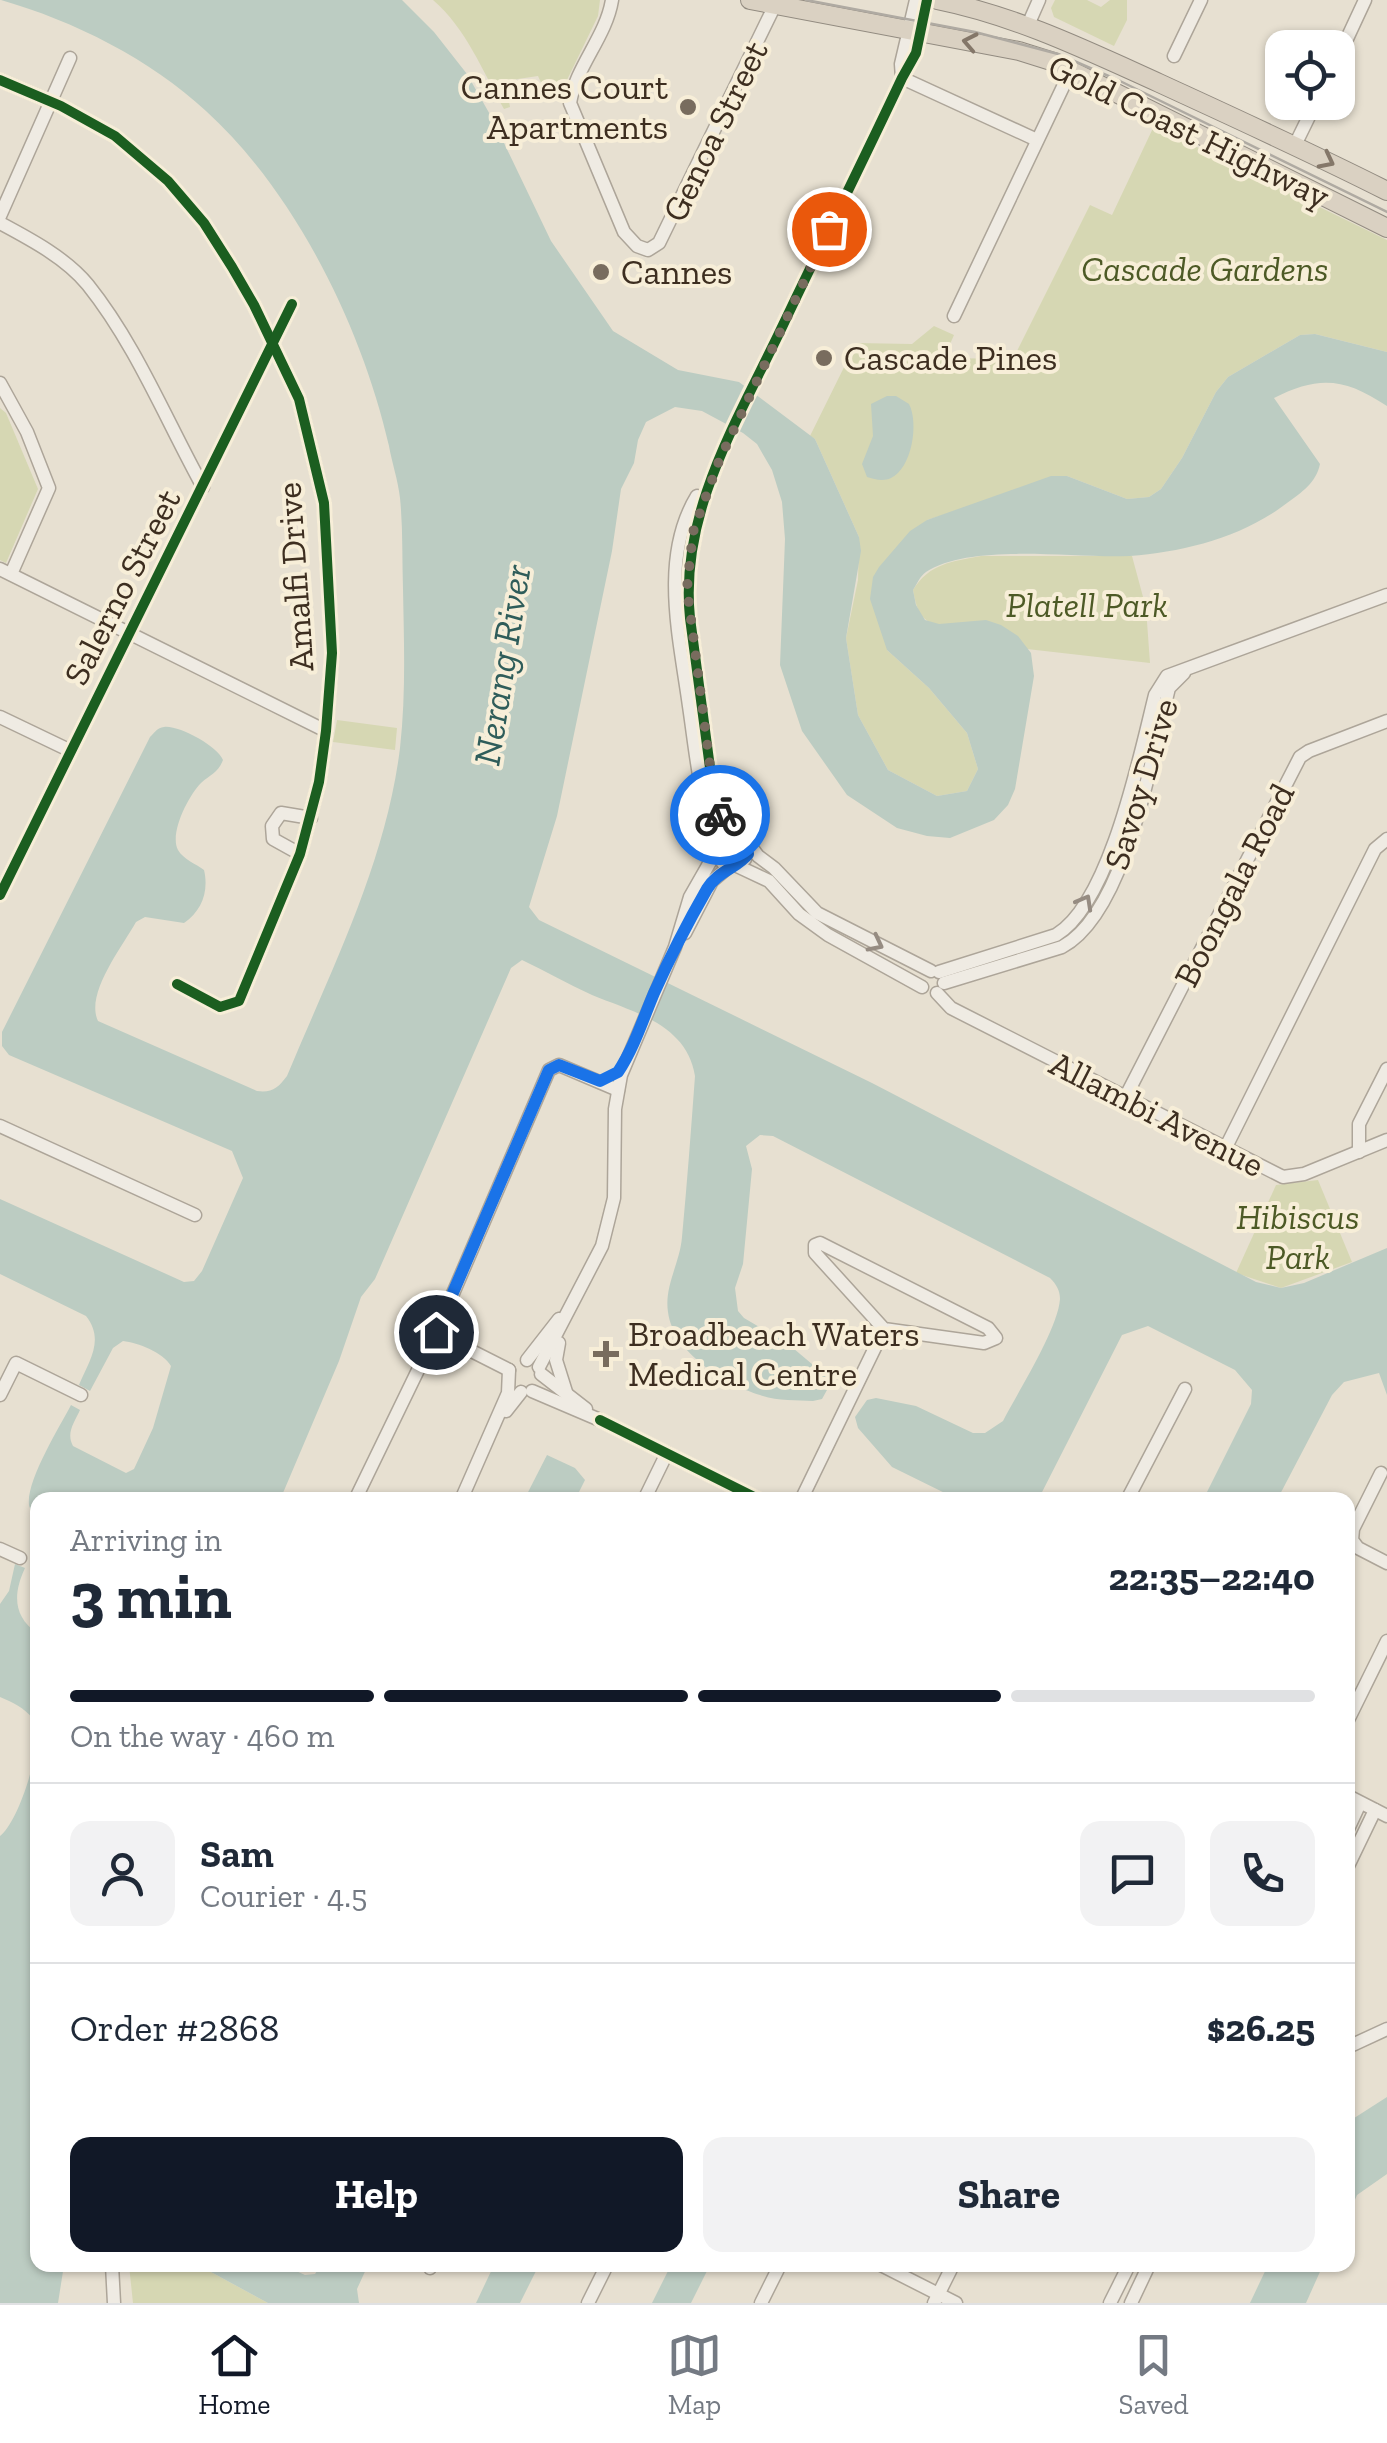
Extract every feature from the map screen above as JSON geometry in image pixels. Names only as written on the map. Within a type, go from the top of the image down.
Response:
[{"type":"highway","name":"Gold Coast Highway","points":[[750,0],[1019,52],[1071,70],[1387,228]]},
{"type":"highway","name":"Gold Coast Highway","points":[[937,0],[1028,25],[1387,190]]},
{"type":"street","name":"Genoa Street","points":[[612,0],[572,94],[571,110],[624,232],[637,246],[648,250],[659,244],[775,5]]},
{"type":"street","points":[[916,0],[911,67],[902,78],[719,461],[693,502],[682,531],[675,588],[706,780],[715,805],[733,831],[817,912],[938,980]]},
{"type":"street","points":[[914,32],[927,0]]},
{"type":"street","points":[[1028,25],[1040,0]]},
{"type":"street","points":[[1174,56],[1202,0]]},
{"type":"street","points":[[1352,30],[1366,0]]},
{"type":"street","points":[[70,58],[0,220],[33,240],[86,283],[128,345],[203,487]]},
{"type":"street","points":[[954,316],[1071,70]]},
{"type":"street","points":[[902,78],[1037,140]]},
{"type":"street","name":"Amalfi Drive","points":[[0,80],[51,101],[115,136],[168,181],[204,223],[254,304],[299,398],[324,503],[332,654],[326,731],[311,818],[300,854],[239,1002],[220,1007],[177,984]]},
{"type":"street","points":[[1296,145],[1308,120]]},
{"type":"street","name":"Salerno Street","points":[[0,895],[292,304]]},
{"type":"street","points":[[0,384],[27,432],[49,488],[6,571],[326,731]]},
{"type":"street","name":"Savoy Drive","points":[[938,980],[1069,927],[1118,838],[1160,685],[1167,676],[1387,595]]},
{"type":"street","points":[[0,717],[71,751]]},
{"type":"street","name":"Boongala Road","points":[[1125,1098],[1300,757],[1387,721]]},
{"type":"street","points":[[706,780],[701,799],[718,858],[769,881],[800,914],[828,935],[922,987],[923,976],[938,980]]},
{"type":"street","points":[[300,854],[273,839],[272,826],[282,813],[311,818]]},
{"type":"street","points":[[675,947],[690,897],[720,835],[733,831]]},
{"type":"street","points":[[1224,1149],[1375,849],[1387,838]]},
{"type":"street","points":[[518,1384],[540,1381],[536,1367],[602,1246],[612,1213],[618,1090],[632,1043],[675,947],[712,882],[748,854],[748,842]]},
{"type":"street","name":"Allambi Avenue","points":[[938,980],[950,1008],[1282,1177],[1304,1174],[1387,1140]]},
{"type":"street","points":[[600,1081],[618,1072],[626,1060]]},
{"type":"street","points":[[359,1492],[436,1332],[549,1070],[559,1065],[618,1090]]},
{"type":"street","points":[[1358,1152],[1359,1124],[1387,1069]]},
{"type":"street","points":[[0,1126],[195,1215]]},
{"type":"street","points":[[820,1242],[857,1262],[992,1331],[996,1338],[984,1343],[884,1328],[815,1252],[815,1244],[820,1242]]},
{"type":"street","points":[[842,1284],[857,1262]]},
{"type":"street","points":[[536,1367],[573,1301]]},
{"type":"street","points":[[948,1337],[956,1312]]},
{"type":"street","points":[[805,1492],[884,1328]]},
{"type":"street","points":[[560,1330],[556,1360],[568,1396]]},
{"type":"street","points":[[436,1332],[518,1384],[744,1492]]},
{"type":"street","points":[[465,1492],[518,1384],[516,1362],[536,1367],[600,1420]]},
{"type":"street","points":[[0,1396],[16,1364],[81,1394]]},
{"type":"street","points":[[1132,1492],[1185,1389]]},
{"type":"street","points":[[648,1492],[668,1453]]},
{"type":"street","points":[[1355,1525],[1380,1474]]},
{"type":"street","points":[[1355,1544],[1387,1562]]},
{"type":"street","points":[[0,1549],[20,1558]]},
{"type":"street","points":[[1355,1706],[1387,1641]]},
{"type":"street","points":[[1355,1800],[1381,1813],[1355,1855]]},
{"type":"street","points":[[1355,2044],[1387,2028]]},
{"type":"street","points":[[112,2272],[114,2303]]},
{"type":"street","points":[[588,2303],[604,2272]]},
{"type":"street","points":[[761,2303],[776,2272]]},
{"type":"street","points":[[892,2272],[936,2299],[956,2303]]},
{"type":"street","points":[[936,2299],[950,2272]]},
{"type":"street","points":[[1110,2303],[1126,2272]]},
{"type":"street","points":[[1130,2303],[1146,2272]]},
{"type":"green space","points":[[433,0],[600,0],[598,16],[567,80],[543,87],[538,76],[505,81],[510,107],[504,109],[464,37]]},
{"type":"green space","points":[[1055,0],[1087,0],[1101,7],[1110,0],[1127,0],[1127,20],[1114,46],[1054,17],[1051,8]]},
{"type":"green space","name":"Cascade Gardens","points":[[1154,126],[1387,240],[1387,352],[1315,334],[1300,335],[1228,377],[1216,392],[1182,458],[1161,489],[1149,497],[1127,499],[1067,476],[927,520],[887,650],[929,688],[967,733],[978,769],[967,791],[937,796],[888,770],[858,715],[846,638],[858,580],[859,537],[815,439],[810,436],[856,343],[912,344],[934,326],[954,335],[944,358],[1013,359],[1090,205],[1112,215]]},
{"type":"green space","points":[[0,408],[6,413],[38,489],[6,563],[0,560]]},
{"type":"green space","name":"Platell Park","points":[[981,556],[1132,556],[1146,608],[1150,663],[1027,649],[999,626],[935,624],[925,619],[918,610],[913,590],[920,581],[942,565]]},
{"type":"green space","points":[[337,720],[397,728],[395,750],[333,742]]},
{"type":"green space","name":"Hibiscus Park","points":[[1318,1180],[1352,1262],[1281,1288],[1236,1273],[1276,1185]]},
{"type":"green space","points":[[130,2272],[211,2272],[268,2303],[133,2303]]},
{"type":"water","name":"Nerang River","points":[[1,0],[402,0],[467,74],[551,241],[613,331],[678,370],[739,382],[815,439],[859,537],[861,551],[846,638],[858,715],[888,770],[937,796],[967,791],[978,769],[967,733],[929,688],[887,650],[870,599],[873,577],[910,531],[927,520],[1051,476],[1067,476],[1127,499],[1149,497],[1161,489],[1182,458],[1216,392],[1228,377],[1300,335],[1315,334],[1387,352],[1387,406],[1358,390],[1332,383],[1305,386],[1274,398],[1320,464],[1303,491],[1252,525],[1212,541],[1171,551],[1130,556],[969,557],[945,563],[922,576],[913,590],[925,620],[939,624],[986,620],[1001,625],[1018,636],[1031,653],[1034,676],[1015,789],[1008,805],[994,820],[950,838],[897,828],[847,795],[802,731],[780,665],[785,539],[782,502],[772,470],[757,444],[702,411],[675,407],[646,422],[634,463],[621,489],[612,551],[557,816],[529,907],[539,920],[872,1083],[1256,1282],[1281,1288],[1304,1283],[1387,1248],[1387,1395],[1379,1373],[1344,1382],[1332,1395],[1281,1492],[1207,1492],[1251,1404],[1252,1390],[1235,1370],[1148,1326],[1122,1335],[1042,1492],[943,1492],[892,1467],[858,1428],[855,1417],[867,1400],[876,1398],[916,1406],[973,1433],[985,1433],[1003,1421],[1036,1360],[1058,1312],[1058,1290],[1050,1278],[773,1136],[760,1135],[746,1146],[752,1169],[743,1264],[735,1288],[738,1311],[787,1343],[825,1375],[827,1390],[822,1399],[813,1401],[766,1397],[716,1374],[679,1340],[668,1312],[686,1197],[695,1076],[690,1058],[670,1032],[656,1022],[522,960],[511,968],[375,1279],[361,1297],[339,1361],[283,1492],[30,1492],[30,1508],[29,1495],[33,1482],[71,1405],[80,1410],[71,1432],[73,1446],[126,1473],[134,1469],[153,1428],[171,1366],[150,1349],[123,1341],[113,1348],[90,1391],[79,1385],[95,1342],[92,1325],[86,1316],[0,1274],[0,1199],[184,1282],[194,1281],[202,1271],[243,1178],[232,1151],[9,1055],[2,1046],[2,1032],[150,737],[160,728],[171,727],[206,743],[223,760],[191,796],[176,834],[180,853],[204,870],[205,893],[200,906],[184,923],[145,917],[136,922],[101,984],[95,1010],[98,1021],[257,1091],[278,1087],[287,1076],[355,915],[383,833],[400,748],[404,688],[400,498],[362,355],[321,265],[269,181],[206,111],[136,59],[56,19]]},
{"type":"water","points":[[896,396],[909,404],[912,444],[898,473],[879,480],[867,477],[862,464],[873,436],[871,404]]},
{"type":"water","points":[[547,1455],[575,1468],[585,1480],[579,1492],[528,1492]]},
{"type":"water","points":[[15,1564],[25,1568],[17,1596],[19,1612],[30,1627],[30,1716],[0,1697],[0,1604],[9,1591]]},
{"type":"water","points":[[30,1772],[30,2272],[63,2272],[58,2303],[0,2303],[0,1836],[15,1815]]},
{"type":"water","points":[[1387,2097],[1387,2174],[1355,2200],[1355,2118]]},
{"type":"water","points":[[211,2272],[365,2272],[357,2289],[359,2303],[268,2303]]},
{"type":"water","points":[[491,2272],[536,2272],[520,2303],[476,2303]]},
{"type":"water","points":[[668,2272],[706,2272],[691,2303],[652,2303]]},
{"type":"water","points":[[1265,2272],[1320,2272],[1306,2303],[1250,2303]]},
{"type":"tram line","points":[[806,0],[975,32],[1058,54],[1387,212]]},
{"type":"cycle path","points":[[733,831],[715,805],[690,618],[689,579],[694,541],[703,503],[731,431],[916,53],[927,0]]},
{"type":"cycle path","points":[[0,80],[61,106],[115,136],[168,181],[204,223],[254,305],[299,399],[324,503],[332,653],[319,782],[300,854],[239,1001],[220,1007],[177,984]]},
{"type":"cycle path","points":[[0,895],[292,304]]},
{"type":"cycle path","points":[[600,1420],[744,1492]]},
{"type":"way so far","points":[[720,815],[715,805],[687,588],[693,532],[719,461],[829,229]]},
{"type":"place","name":"Cannes Court Apartments","points":[[688,107]]},
{"type":"place","name":"Cannes","points":[[601,272]]},
{"type":"place","name":"Cascade Pines","points":[[824,358]]},
{"type":"place","name":"Broadbeach Waters Medical Centre","points":[[606,1354]]},
{"type":"route","points":[[436,1332],[506,1162],[549,1070],[559,1065],[600,1081],[618,1072],[675,947],[707,889],[718,875],[748,854],[744,836],[733,831],[720,815]]}]
